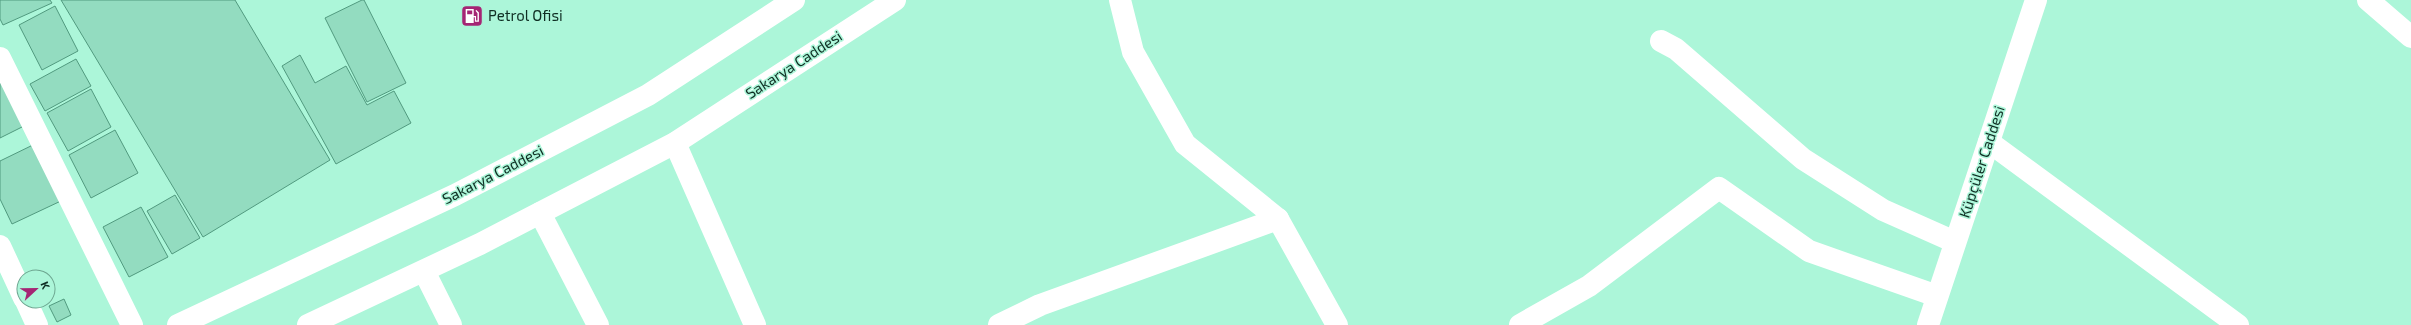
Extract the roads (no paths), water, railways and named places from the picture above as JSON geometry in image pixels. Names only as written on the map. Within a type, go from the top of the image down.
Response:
[{"type":"street","name":"Sakarya Caddesi","points":[[178,325],[455,195],[648,95],[794,0]]},
{"type":"street","name":"Sakarya Caddesi","points":[[311,324],[424,271],[675,143],[894,0]]},
{"type":"street","points":[[1120,0],[1132,52],[1185,144],[1278,219],[1337,325]]},
{"type":"street","name":"Küpçüler Caddesi","points":[[1928,325],[2036,0]]},
{"type":"street","points":[[2368,0],[2411,37]]},
{"type":"street","points":[[1661,41],[1676,49],[1803,159],[1883,210],[1955,242]]},
{"type":"street","points":[[0,58],[132,325]]},
{"type":"street","points":[[1989,142],[2238,325]]},
{"type":"street","points":[[675,143],[755,325]]},
{"type":"street","points":[[1520,325],[1589,286],[1719,188],[1809,251],[1938,296]]},
{"type":"street","points":[[540,213],[598,325]]},
{"type":"street","points":[[999,325],[1040,305],[1278,219]]},
{"type":"street","points":[[0,246],[16,281]]},
{"type":"street","points":[[424,271],[451,325]]},
{"type":"street","points":[[30,309],[37,325]]},
{"type":"place","name":"Petrol Ofisi","points":[[472,16]]}]
